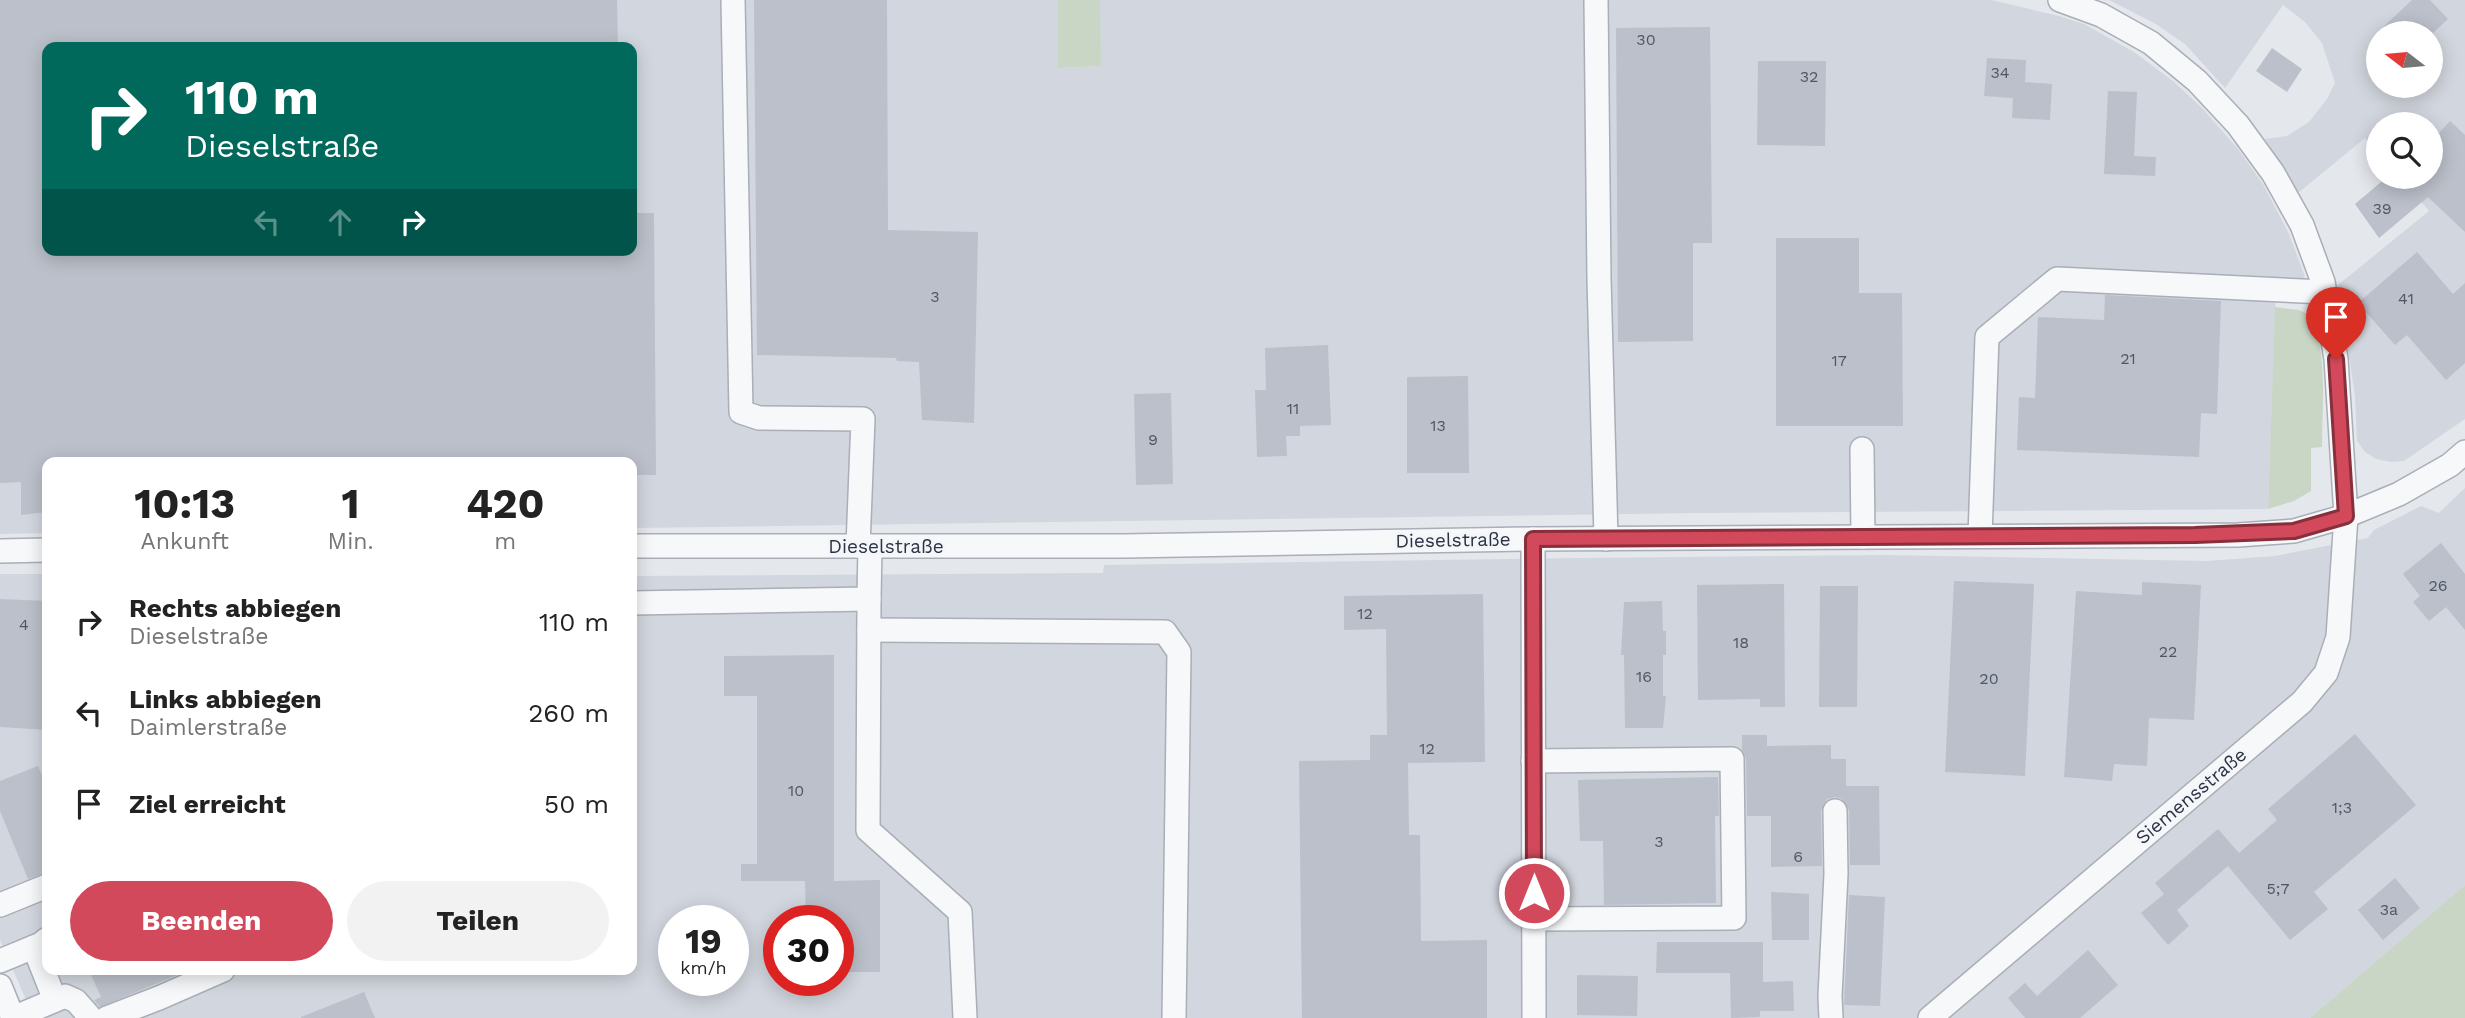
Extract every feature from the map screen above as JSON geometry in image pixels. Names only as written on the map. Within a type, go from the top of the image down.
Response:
[{"type":"street","points":[[733,0],[741,412],[759,418],[863,419],[864,546],[869,599],[868,830],[960,912],[965,1018]]},
{"type":"street","points":[[1596,0],[1599,278],[1606,539]]},
{"type":"street","name":"Siemensstraße","points":[[1930,1018],[2302,702],[2326,673],[2339,637],[2346,516],[2336,359],[2325,292],[2302,225],[2273,173],[2238,125],[2197,81],[2151,43],[2101,15],[2060,0]]},
{"type":"street","points":[[1980,536],[1987,337],[2057,279],[2325,292]]},
{"type":"street","points":[[1862,449],[1863,537]]},
{"type":"street","name":"Dieselstraße","points":[[637,546],[1124,546],[1533,539],[2238,535],[2294,531],[2346,516],[2399,494],[2450,465],[2465,453]]},
{"type":"street","points":[[1533,539],[1534,1018]]},
{"type":"street","points":[[0,551],[42,550]]},
{"type":"street","points":[[637,603],[869,599]]},
{"type":"street","points":[[869,631],[1165,632],[1179,652],[1174,1018]]},
{"type":"street","points":[[1533,761],[1731,759],[1734,918],[1534,919]]},
{"type":"street","points":[[1831,1018],[1836,874],[1835,811]]},
{"type":"street","points":[[0,905],[42,888]]},
{"type":"street","points":[[0,961],[40,943]]},
{"type":"street","points":[[48,975],[55,1000]]},
{"type":"street","points":[[107,1018],[212,975]]},
{"type":"street","points":[[0,986],[13,1018],[65,996],[76,1001],[91,1018]]},
{"type":"shaded area","points":[[0,0],[1058,0],[1058,68],[1100,66],[1100,0],[1991,0],[2084,24],[2134,52],[2173,81],[2202,108],[2238,149],[2263,184],[2289,234],[2305,277],[2276,288],[2268,509],[1696,513],[637,528],[637,457],[42,457],[42,533],[0,534]]},
{"type":"shaded area","points":[[2109,0],[2465,0],[2465,419],[2404,461],[2376,459],[2365,452],[2357,441],[2355,396],[2338,285],[2429,211],[2410,189],[2443,189],[2443,112],[2366,112],[2366,139],[2298,193],[2265,139],[2287,136],[2309,122],[2327,99],[2335,83],[2322,43],[2305,22],[2283,5],[2225,88],[2186,45],[2156,24]]},
{"type":"shaded area","points":[[2465,488],[2465,885],[2310,1018],[34,1018],[0,940],[0,574],[42,574],[42,975],[637,975],[637,576],[1103,573],[1104,565],[1885,555],[2207,561],[2275,556],[2368,538],[2374,530],[2421,506],[2439,513]]},
{"type":"green space","points":[[1058,0],[1100,0],[1101,66],[1058,68]]},
{"type":"green space","points":[[2275,307],[2299,310],[2311,316],[2322,363],[2322,447],[2311,448],[2311,491],[2294,501],[2268,509]]},
{"type":"green space","points":[[2465,885],[2465,1018],[2310,1018]]},
{"type":"building","points":[[0,0],[617,0],[618,42],[42,42],[42,256],[637,256],[637,213],[654,213],[656,475],[637,475],[637,457],[42,457],[42,513],[21,515],[21,482],[0,483]]},
{"type":"building","points":[[754,0],[887,0],[888,230],[978,232],[974,423],[922,420],[919,362],[897,361],[896,358],[757,355]]},
{"type":"building","points":[[2412,0],[2430,0],[2448,19],[2443,24],[2443,21],[2390,21]]},
{"type":"building","points":[[1710,27],[1712,243],[1693,243],[1693,341],[1618,342],[1616,28]]},
{"type":"building","points":[[2272,48],[2302,69],[2287,92],[2256,71]]},
{"type":"building","points":[[1987,58],[2026,60],[2025,82],[2052,84],[2050,120],[2012,118],[2013,98],[1984,96]]},
{"type":"building","points":[[1758,61],[1826,61],[1825,146],[1757,145]]},
{"type":"building","points":[[2108,91],[2137,92],[2134,156],[2156,157],[2155,176],[2104,174]]},
{"type":"building","points":[[2450,121],[2465,135],[2465,232],[2428,197],[2379,238],[2355,204],[2373,189],[2443,189],[2443,129]]},
{"type":"building","points":[[1776,238],[1859,238],[1859,293],[1902,293],[1903,426],[1776,426]]},
{"type":"building","points":[[2417,252],[2453,294],[2465,283],[2465,363],[2446,380],[2407,335],[2395,345],[2358,303]]},
{"type":"building","points":[[2105,295],[2221,301],[2217,414],[2201,413],[2199,457],[2017,450],[2019,397],[2035,398],[2038,317],[2104,320]]},
{"type":"building","points":[[1328,345],[1331,425],[1300,426],[1300,436],[1286,436],[1287,456],[1257,457],[1255,390],[1266,390],[1265,348]]},
{"type":"building","points":[[1468,376],[1469,473],[1407,473],[1407,377]]},
{"type":"building","points":[[1171,393],[1173,484],[1136,485],[1134,394]]},
{"type":"building","points":[[2441,543],[2465,574],[2465,630],[2446,607],[2429,621],[2413,602],[2420,596],[2403,574]]},
{"type":"building","points":[[1954,581],[2034,584],[2025,776],[1945,772]]},
{"type":"building","points":[[2142,582],[2201,585],[2194,720],[2149,718],[2147,766],[2114,764],[2112,781],[2064,777],[2076,591],[2142,595]]},
{"type":"building","points":[[1784,584],[1785,707],[1760,707],[1760,699],[1698,700],[1697,585]]},
{"type":"building","points":[[1820,586],[1858,586],[1857,707],[1819,707]]},
{"type":"building","points":[[1483,594],[1485,762],[1408,763],[1409,835],[1420,835],[1421,941],[1487,940],[1487,1018],[1302,1018],[1299,761],[1370,760],[1370,735],[1387,735],[1386,629],[1344,630],[1344,596]]},
{"type":"building","points":[[0,599],[42,601],[42,730],[0,727]]},
{"type":"building","points":[[1662,601],[1663,631],[1666,631],[1666,655],[1663,655],[1663,696],[1666,696],[1663,728],[1625,728],[1624,655],[1621,655],[1624,602]]},
{"type":"building","points":[[834,655],[834,881],[880,880],[880,972],[854,972],[854,905],[806,905],[805,881],[741,881],[741,864],[757,864],[757,696],[724,696],[724,656]]},
{"type":"building","points":[[2355,734],[2416,805],[2314,892],[2328,909],[2290,940],[2228,866],[2177,910],[2189,926],[2168,945],[2141,913],[2164,894],[2155,883],[2218,829],[2239,853],[2277,820],[2268,809]]},
{"type":"building","points":[[1742,735],[1767,735],[1767,746],[1831,745],[1831,759],[1846,759],[1846,786],[1879,786],[1880,865],[1850,865],[1849,810],[1842,799],[1835,797],[1827,799],[1821,811],[1822,866],[1771,867],[1771,816],[1747,816],[1746,759],[1742,750]]},
{"type":"building","points":[[38,766],[42,775],[42,874],[28,879],[0,811],[0,781]]},
{"type":"building","points":[[1718,777],[1719,816],[1715,816],[1716,903],[1604,905],[1603,841],[1580,841],[1578,780]]},
{"type":"building","points":[[2395,878],[2420,908],[2383,940],[2358,910]]},
{"type":"building","points":[[1771,892],[1809,894],[1809,940],[1772,940]]},
{"type":"building","points":[[1849,895],[1885,897],[1880,1006],[1844,1005]]},
{"type":"building","points":[[1657,942],[1763,942],[1763,982],[1793,981],[1794,1011],[1760,1011],[1760,1017],[1731,1018],[1730,973],[1656,973]]},
{"type":"building","points":[[2088,950],[2118,985],[2080,1018],[2025,1018],[2008,998],[2025,983],[2037,996]]},
{"type":"building","points":[[91,975],[177,975],[100,1007],[94,1000],[101,997]]},
{"type":"building","points":[[1577,975],[1638,976],[1637,1016],[1577,1015]]},
{"type":"building","points":[[364,992],[375,1018],[301,1018],[301,1017]]},
{"type":"route","points":[[1534,893],[1533,539],[2238,535],[2294,531],[2346,516],[2336,359]]}]
